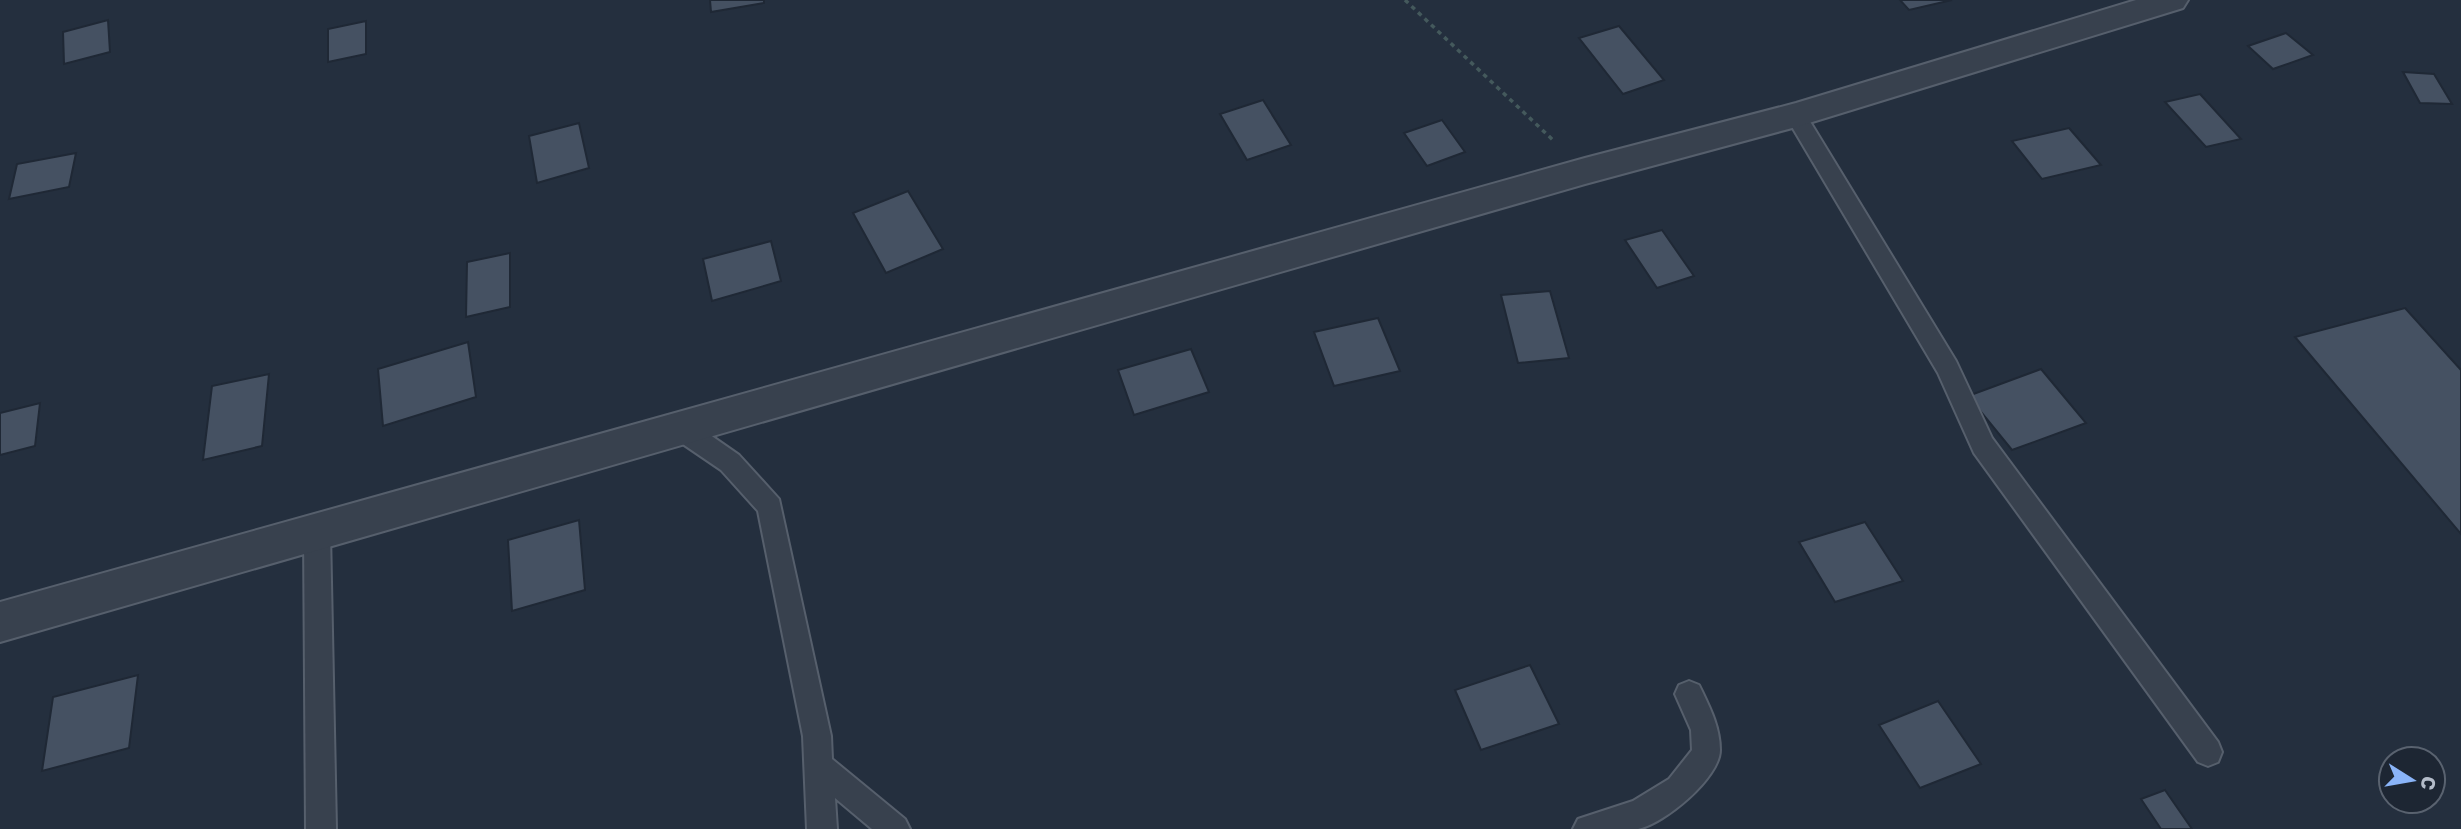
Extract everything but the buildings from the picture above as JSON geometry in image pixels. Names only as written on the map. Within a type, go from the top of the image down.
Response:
[{"type":"street","points":[[0,622],[1585,171],[1796,115],[2172,0]]},
{"type":"lane","points":[[1796,115],[1948,368],[1983,445],[2208,752]]},
{"type":"lane","points":[[680,429],[718,451],[751,480],[769,507],[817,736],[822,829]]},
{"type":"lane","points":[[317,532],[321,829]]},
{"type":"lane","points":[[1588,829],[1639,814],[1679,789],[1706,754],[1704,729],[1689,694]]},
{"type":"lane","points":[[819,765],[895,829]]},
{"type":"path","points":[[1405,0],[1585,171]]}]
